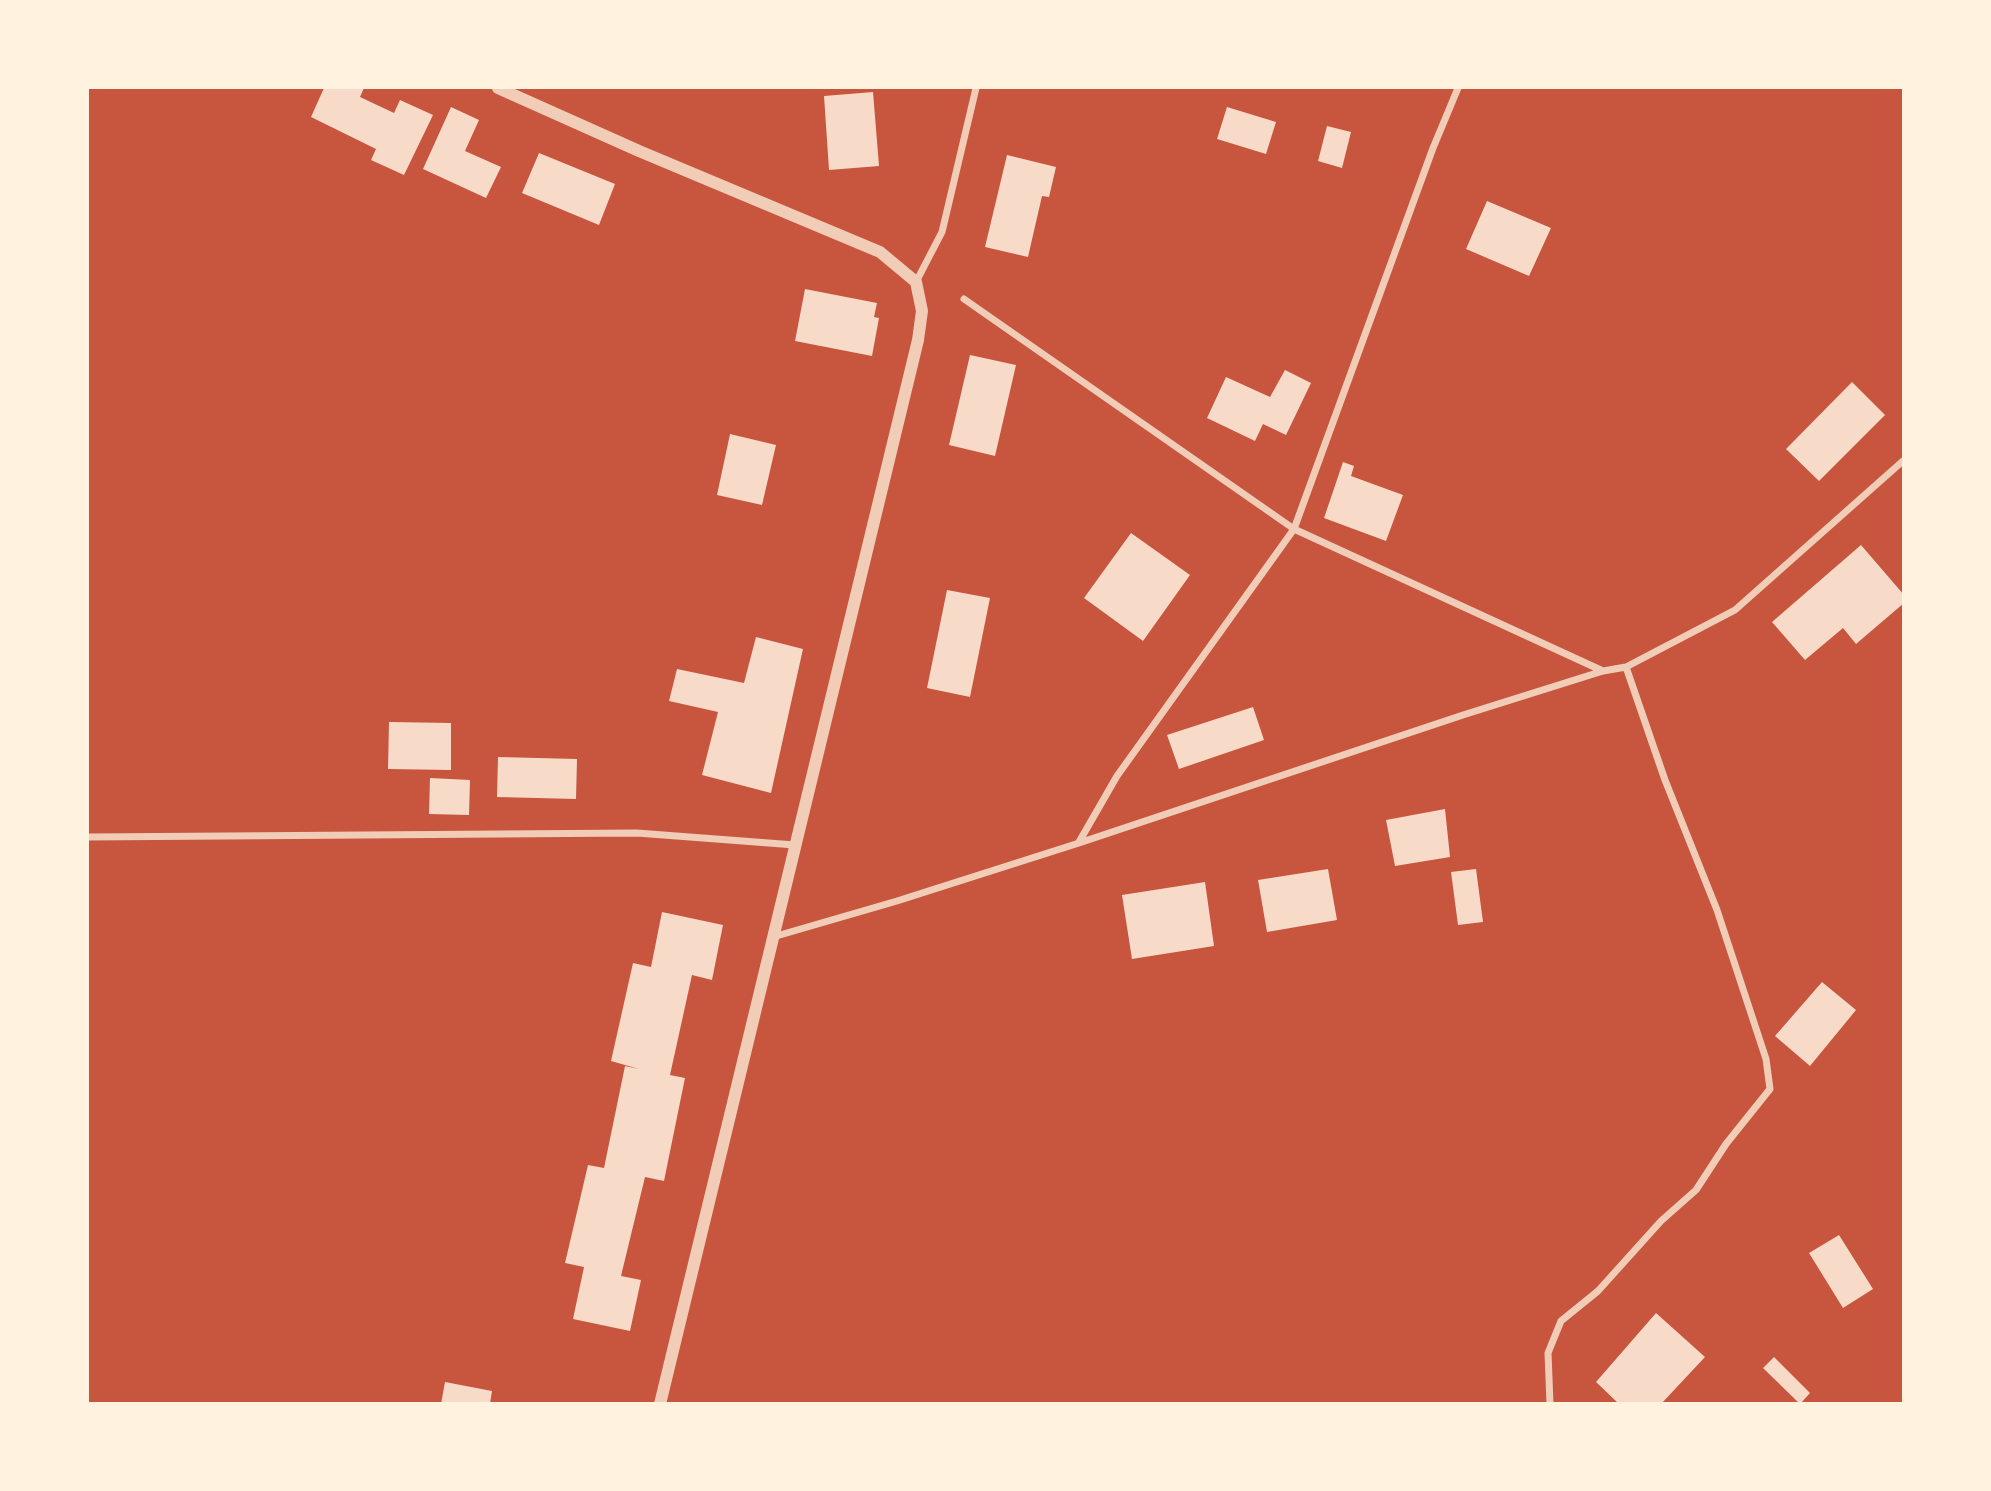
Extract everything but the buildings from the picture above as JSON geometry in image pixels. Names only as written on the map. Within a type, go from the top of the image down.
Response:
[{"type":"street","points":[[499,88],[639,151],[880,252],[916,282],[922,311],[918,340],[660,1404]]},
{"type":"street","points":[[916,282],[942,232],[976,88]]},
{"type":"street","points":[[1079,843],[1117,776],[1294,530],[1433,148],[1458,88]]},
{"type":"street","points":[[964,299],[1294,530],[1604,671]]},
{"type":"street","points":[[773,937],[1079,843],[1463,715],[1604,671],[1626,667],[1735,610],[1903,460]]},
{"type":"street","points":[[1550,1404],[1548,1353],[1561,1321],[1598,1291],[1661,1221],[1696,1190],[1726,1144],[1770,1089],[1766,1059],[1717,910],[1665,780],[1626,667]]},
{"type":"street","points":[[91,837],[637,833],[795,845]]}]
